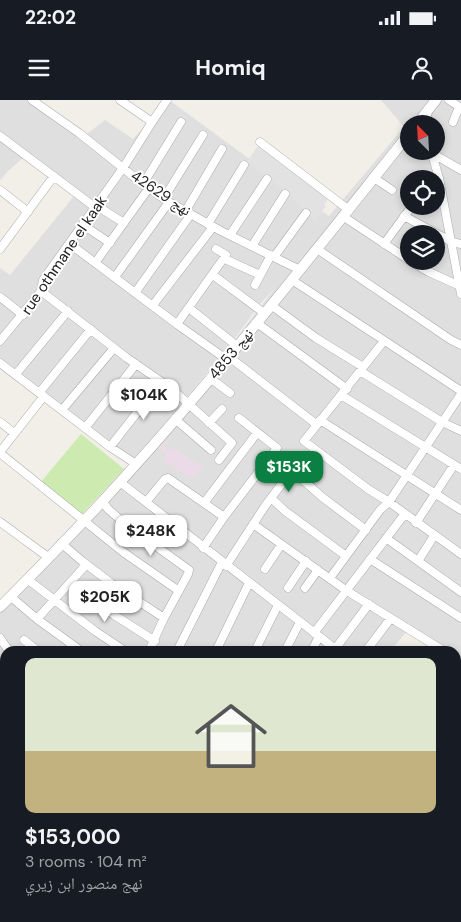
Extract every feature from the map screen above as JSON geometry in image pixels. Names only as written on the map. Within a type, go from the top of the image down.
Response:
[{"type":"street","name":"نهج 42629","points":[[32,100],[79,133],[166,200],[210,225],[300,270]]},
{"type":"street","points":[[120,100],[152,122]]},
{"type":"street","name":"rue othmane el kaak","points":[[0,341],[42,291],[43,280],[123,168],[167,100]]},
{"type":"street","points":[[424,115],[436,100]]},
{"type":"street","points":[[449,100],[460,107],[452,122]]},
{"type":"street","points":[[427,111],[427,115]]},
{"type":"street","points":[[95,263],[124,223],[181,122]]},
{"type":"street","points":[[115,277],[166,200],[203,135]]},
{"type":"street","points":[[0,136],[96,207],[124,223]]},
{"type":"street","points":[[260,142],[384,244],[400,254]]},
{"type":"street","name":"نهج 4853","points":[[0,607],[136,464],[257,324],[400,147]]},
{"type":"street","points":[[135,293],[188,213],[222,149]]},
{"type":"street","points":[[444,160],[461,170]]},
{"type":"street","points":[[153,305],[210,225],[244,165]]},
{"type":"street","points":[[1,244],[28,212],[54,176]]},
{"type":"street","points":[[374,178],[392,190]]},
{"type":"street","points":[[230,235],[266,179]]},
{"type":"street","points":[[0,190],[28,212]]},
{"type":"street","points":[[252,246],[286,194]]},
{"type":"street","points":[[445,210],[460,285]]},
{"type":"street","points":[[254,285],[306,212]]},
{"type":"street","points":[[384,244],[404,216],[452,242],[461,244]]},
{"type":"street","points":[[83,225],[110,243]]},
{"type":"street","points":[[70,244],[177,324],[318,422],[461,510]]},
{"type":"street","points":[[177,324],[225,259],[226,255],[216,249]]},
{"type":"street","points":[[317,249],[451,340],[461,344]]},
{"type":"street","points":[[225,259],[260,275]]},
{"type":"street","points":[[426,270],[460,285]]},
{"type":"street","points":[[213,275],[316,338],[442,422],[461,431]]},
{"type":"street","points":[[292,280],[461,392],[389,502],[380,510],[330,578]]},
{"type":"street","points":[[42,291],[114,348],[189,403],[232,443],[219,460]]},
{"type":"street","points":[[0,297],[23,315]]},
{"type":"street","points":[[189,308],[237,346]]},
{"type":"street","points":[[16,374],[68,311]]},
{"type":"street","points":[[257,324],[344,392],[458,467],[416,523]]},
{"type":"street","points":[[91,329],[0,452],[128,556],[179,591]]},
{"type":"street","points":[[384,340],[304,441],[368,489],[389,502],[404,515],[461,554]]},
{"type":"street","points":[[62,410],[114,348]]},
{"type":"street","points":[[0,363],[110,447],[136,464]]},
{"type":"street","points":[[85,428],[136,364]]},
{"type":"street","points":[[210,378],[230,393]]},
{"type":"street","points":[[110,447],[161,382]]},
{"type":"street","points":[[210,423],[222,409]]},
{"type":"street","points":[[203,548],[224,517],[277,449],[277,446],[239,418]]},
{"type":"street","points":[[175,419],[211,450]]},
{"type":"street","points":[[0,422],[14,433]]},
{"type":"street","points":[[204,503],[257,433]]},
{"type":"street","points":[[181,646],[224,564],[290,473],[303,480],[322,497],[366,530]]},
{"type":"street","points":[[146,502],[165,479],[168,478],[224,517]]},
{"type":"street","points":[[120,482],[332,646]]},
{"type":"street","points":[[271,498],[285,511],[346,556]]},
{"type":"street","points":[[102,501],[124,523],[188,570],[188,575],[164,619],[152,646]]},
{"type":"street","points":[[313,646],[316,634],[404,515]]},
{"type":"street","points":[[253,524],[347,591],[436,646]]},
{"type":"street","points":[[2,526],[48,557]]},
{"type":"street","points":[[418,561],[434,536]]},
{"type":"street","points":[[386,538],[461,592]]},
{"type":"street","points":[[61,543],[86,564],[164,619]]},
{"type":"street","points":[[265,568],[281,545]]},
{"type":"street","points":[[370,559],[461,618]]},
{"type":"street","points":[[288,588],[306,562]]},
{"type":"street","points":[[37,619],[86,564]]},
{"type":"street","points":[[305,588],[318,570]]},
{"type":"street","points":[[27,579],[118,646]]},
{"type":"street","points":[[70,583],[114,615],[155,641]]},
{"type":"street","points":[[218,646],[249,583]]},
{"type":"street","points":[[10,596],[37,619],[74,646]]},
{"type":"street","points":[[340,646],[369,604]]},
{"type":"street","points":[[258,646],[278,605]]},
{"type":"street","points":[[370,646],[391,618]]},
{"type":"street","points":[[288,646],[300,622]]},
{"type":"street","points":[[24,640],[32,646]]},
{"type":"shaded area","points":[[0,100],[33,100],[83,137],[105,120],[133,139],[169,100],[329,216],[400,132],[400,160],[445,160],[445,115],[400,115],[400,122],[381,100],[461,100],[461,646],[434,646],[409,629],[394,646],[0,646],[0,613],[159,438],[275,288],[260,304],[230,345],[133,463],[0,365],[0,268],[10,275],[74,196],[22,155],[23,158],[1,180]]},
{"type":"shaded area","points":[[258,146],[328,199],[324,205],[326,206],[315,221],[286,192],[247,162]]},
{"type":"shaded area","points":[[160,443],[169,451],[174,448],[192,461],[203,466],[194,477],[191,476],[190,478],[162,460],[166,454],[157,446]]},
{"type":"green space","points":[[81,434],[124,469],[81,515],[40,483]]}]
